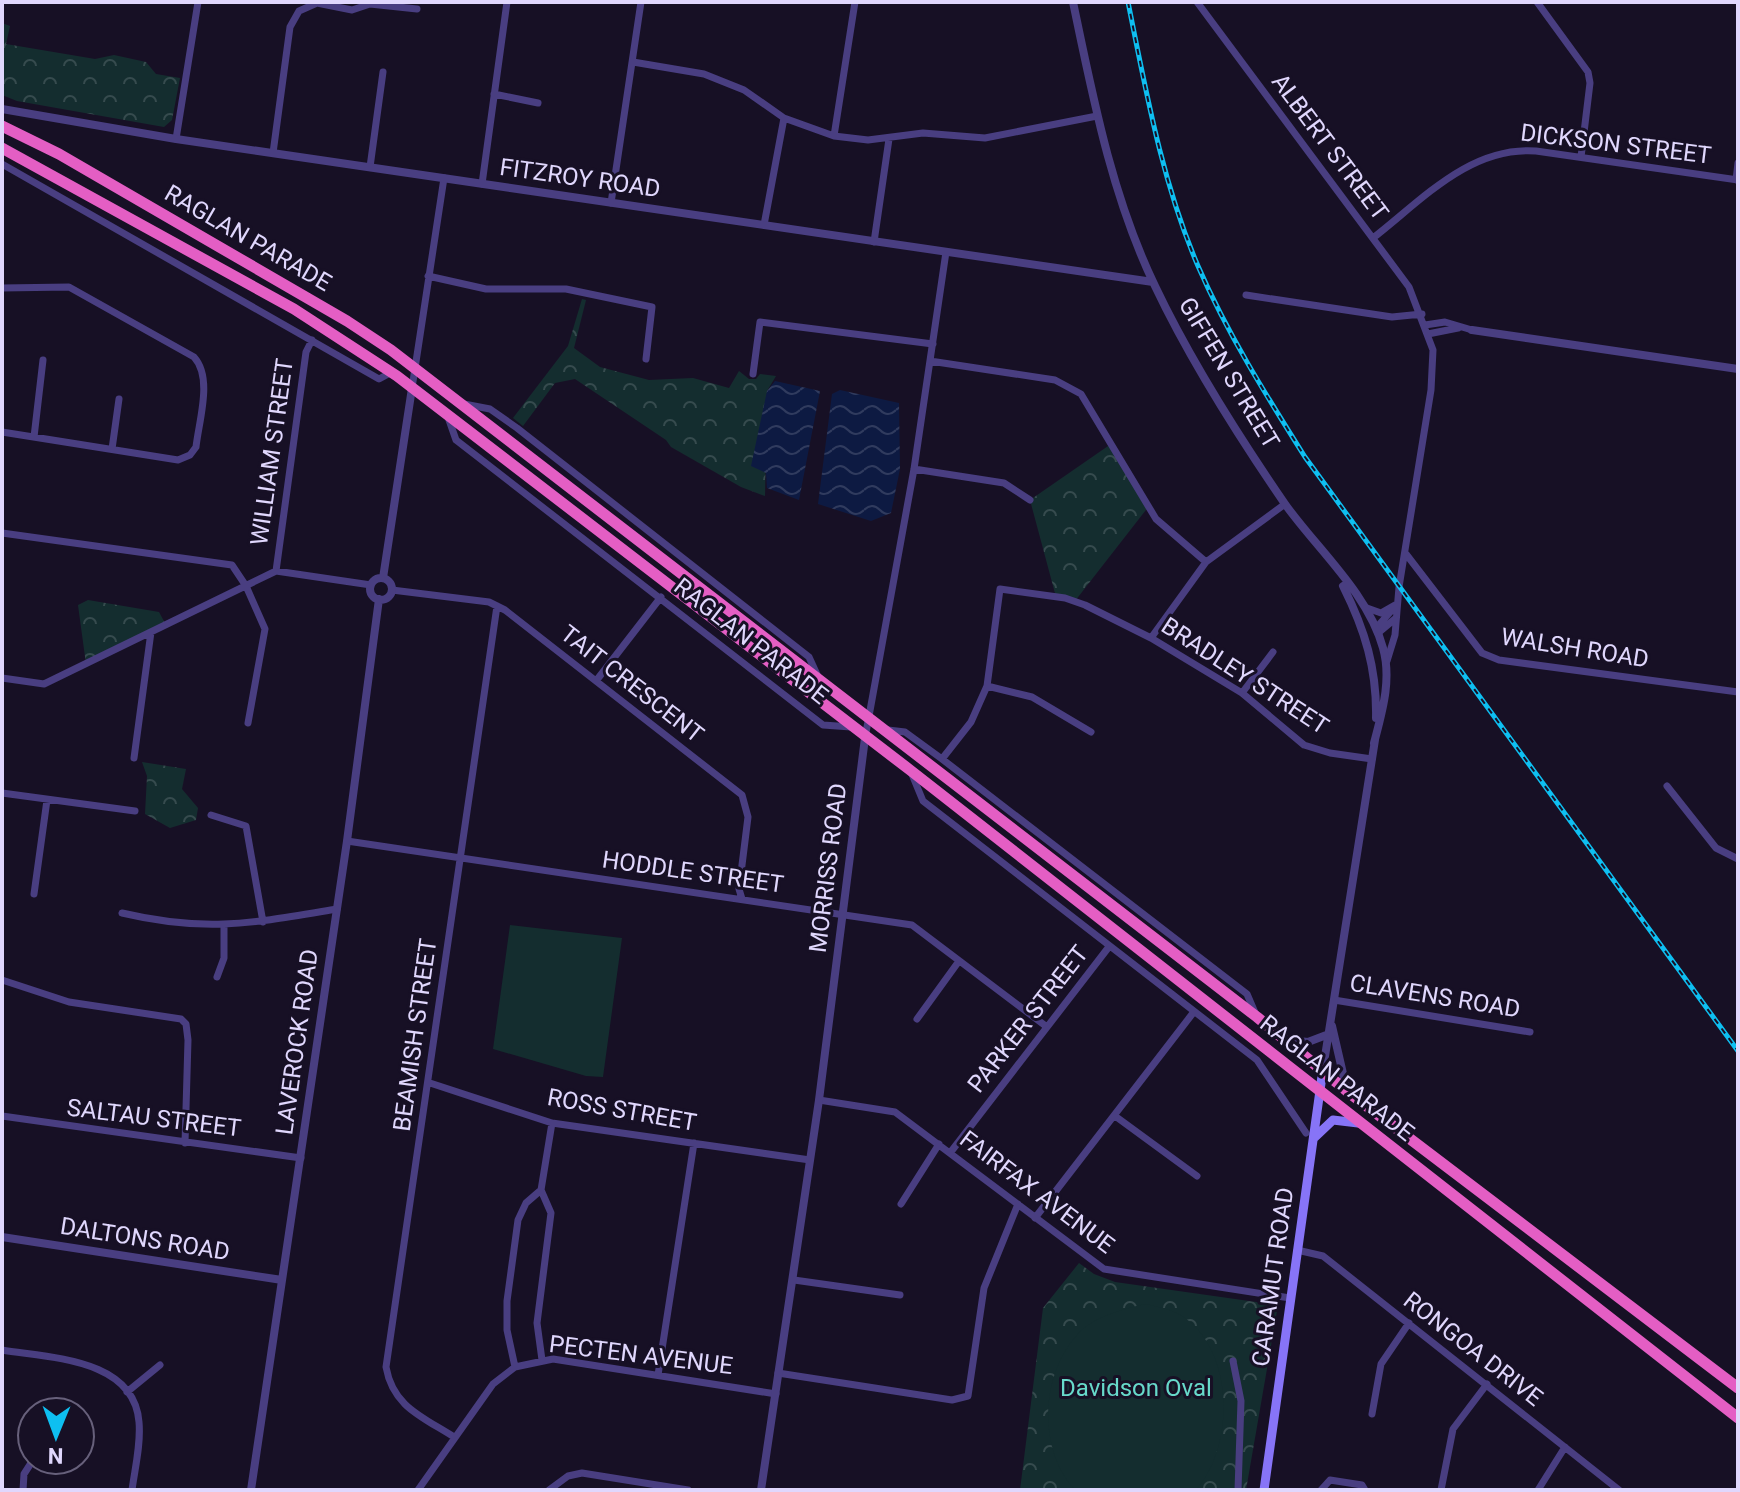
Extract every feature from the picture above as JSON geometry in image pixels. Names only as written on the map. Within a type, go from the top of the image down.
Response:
[{"type":"highway","name":"RAGLAN PARADE","points":[[2,126],[59,154],[347,321],[413,367],[1257,1017],[1347,1091],[1738,1388]]},
{"type":"highway","name":"RAGLAN PARADE","points":[[2,148],[294,309],[392,372],[910,770],[1738,1418]]},
{"type":"highway","points":[[1268,1052],[1283,1038]]},
{"type":"main road","name":"CARAMUT ROAD","points":[[1264,1490],[1310,1136],[1323,1069]]},
{"type":"main road","points":[[1310,1136],[1329,1121],[1342,1119],[1358,1123]]},
{"type":"street","points":[[176,139],[198,2]]},
{"type":"street","points":[[482,184],[507,2]]},
{"type":"street","points":[[611,203],[641,2]]},
{"type":"street","points":[[834,136],[855,2]]},
{"type":"street","name":"GIFFEN STREET","points":[[1073,2],[1097,116],[1135,239],[1153,282],[1188,353],[1285,504],[1359,601],[1377,631]]},
{"type":"street","name":"ALBERT STREET","points":[[1197,2],[1409,287],[1424,320]]},
{"type":"street","points":[[1537,2],[1588,72],[1590,83],[1581,157]]},
{"type":"street","points":[[273,153],[290,27],[299,11],[317,3],[346,9],[370,4],[417,9]]},
{"type":"street","points":[[633,62],[689,69],[715,78],[744,90],[784,118],[834,136],[889,139],[923,133],[985,138],[1097,116]]},
{"type":"street","points":[[370,167],[383,72]]},
{"type":"street","points":[[494,94],[538,103]]},
{"type":"street","name":"FITZROY ROAD","points":[[2,109],[176,139],[1153,282]]},
{"type":"street","points":[[764,225],[784,118]]},
{"type":"street","points":[[874,242],[889,139]]},
{"type":"street","name":"DICKSON STREET","points":[[1373,238],[1472,163],[1492,154],[1518,149],[1737,180]]},
{"type":"street","points":[[1737,180],[1738,163]]},
{"type":"street","name":"RAGLAN PARADE","points":[[2,164],[379,379],[392,372]]},
{"type":"street","points":[[383,578],[444,178]]},
{"type":"street","name":"MORRISS ROAD","points":[[761,1490],[819,1100],[865,738],[914,469],[946,252]]},
{"type":"street","points":[[428,276],[486,289],[566,289],[652,307],[646,359]]},
{"type":"street","points":[[2,288],[69,287],[194,357],[203,367],[196,447],[190,455],[178,460],[2,432]]},
{"type":"street","points":[[1246,295],[1445,322],[1472,330]]},
{"type":"street","points":[[1323,1069],[1431,390],[1433,350],[1424,320]]},
{"type":"street","points":[[753,374],[760,322],[933,344]]},
{"type":"street","points":[[1428,334],[1446,329],[1472,330],[1738,369]]},
{"type":"street","name":"WILLIAM STREET","points":[[276,571],[304,366],[312,340]]},
{"type":"street","points":[[34,437],[43,360]]},
{"type":"street","points":[[930,361],[1055,380],[1081,394],[1156,519],[1206,562]]},
{"type":"street","points":[[112,449],[119,399]]},
{"type":"street","name":"RAGLAN PARADE","points":[[448,417],[456,440],[823,725],[853,727]]},
{"type":"street","points":[[914,469],[1004,483],[1030,500]]},
{"type":"street","points":[[1151,638],[1206,562],[1285,504]]},
{"type":"street","points":[[2,533],[232,565],[246,586],[265,629],[248,723]]},
{"type":"street","name":"WALSH ROAD","points":[[1406,554],[1482,653],[1499,660],[1738,692]]},
{"type":"street","name":"GIFFEN STREET","points":[[1331,564],[1366,637]]},
{"type":"street","points":[[2,678],[44,684],[276,571],[371,585],[383,578]]},
{"type":"street","points":[[371,585],[372,594],[379,599],[389,597],[392,590],[390,582],[383,578]]},
{"type":"street","name":"BRADLEY STREET","points":[[942,759],[971,722],[987,686],[1000,589],[1065,598],[1151,638],[1242,693],[1304,745],[1330,753],[1372,759]]},
{"type":"street","name":"TAIT CRESCENT","points":[[392,590],[497,606],[742,795],[748,817],[739,889],[742,899]]},
{"type":"street","points":[[596,681],[661,597]]},
{"type":"street","name":"LAVEROCK ROAD","points":[[251,1490],[347,841],[379,599]]},
{"type":"street","points":[[1359,601],[1376,613],[1396,602]]},
{"type":"street","points":[[1386,666],[1377,631],[1396,602]]},
{"type":"street","name":"BEAMISH STREET","points":[[454,1437],[403,1404],[390,1389],[386,1367],[430,1083],[459,857],[497,606]]},
{"type":"street","points":[[1374,743],[1375,683],[1366,637],[1396,616]]},
{"type":"street","points":[[134,758],[151,632]]},
{"type":"street","points":[[1242,693],[1273,652]]},
{"type":"street","points":[[987,686],[1032,697],[1091,732]]},
{"type":"street","name":"RAGLAN PARADE","points":[[882,729],[905,732],[942,759],[1247,994],[1257,1017]]},
{"type":"street","name":"RAGLAN PARADE","points":[[910,770],[923,801],[1260,1064],[1310,1136]]},
{"type":"street","points":[[1667,786],[1716,848],[1738,859]]},
{"type":"street","points":[[2,793],[135,811]]},
{"type":"street","points":[[34,894],[47,800]]},
{"type":"street","points":[[211,815],[246,826],[263,922]]},
{"type":"street","name":"HODDLE STREET","points":[[347,841],[912,925],[1047,1027]]},
{"type":"street","points":[[122,913],[154,921],[224,926],[337,909]]},
{"type":"street","points":[[217,977],[224,958],[224,926]]},
{"type":"street","name":"PARKER STREET","points":[[950,1153],[1108,948]]},
{"type":"street","points":[[917,1019],[959,961]]},
{"type":"street","points":[[2,980],[69,1002],[181,1019],[188,1040],[185,1143]]},
{"type":"street","name":"CLAVENS ROAD","points":[[1334,1000],[1530,1032]]},
{"type":"street","points":[[1035,1218],[1193,1013]]},
{"type":"street","points":[[1331,1022],[1347,1091]]},
{"type":"street","points":[[1283,1038],[1308,1042],[1329,1034]]},
{"type":"street","points":[[1260,1064],[1268,1052]]},
{"type":"street","name":"ROSS STREET","points":[[430,1083],[552,1123],[810,1160]]},
{"type":"street","name":"FAIRFAX AVENUE","points":[[819,1100],[895,1112],[1104,1269],[1290,1298]]},
{"type":"street","name":"SALTAU STREET","points":[[2,1116],[301,1158]]},
{"type":"street","points":[[1115,1116],[1197,1176]]},
{"type":"street","points":[[542,1360],[537,1323],[551,1213],[541,1190],[552,1123]]},
{"type":"street","points":[[658,1375],[694,1143]]},
{"type":"street","points":[[901,1204],[939,1144]]},
{"type":"street","points":[[515,1367],[507,1330],[507,1301],[518,1220],[526,1203],[541,1190]]},
{"type":"street","points":[[778,1373],[952,1400],[968,1396],[984,1288],[1018,1204]]},
{"type":"street","name":"DALTONS ROAD","points":[[2,1237],[282,1280]]},
{"type":"street","name":"RONGOA DRIVE","points":[[1297,1250],[1323,1256],[1619,1490]]},
{"type":"street","points":[[794,1280],[900,1295]]},
{"type":"street","points":[[1372,1414],[1381,1364],[1409,1323]]},
{"type":"street","points":[[2,1350],[103,1370],[133,1398],[140,1424],[132,1490]]},
{"type":"street","name":"PECTEN AVENUE","points":[[418,1490],[493,1384],[515,1367],[542,1360],[776,1394]]},
{"type":"street","points":[[1233,1361],[1241,1401],[1238,1490]]},
{"type":"street","points":[[127,1392],[160,1365]]},
{"type":"street","points":[[1441,1490],[1447,1445],[1453,1429],[1487,1384]]},
{"type":"street","points":[[1538,1490],[1565,1447]]},
{"type":"street","points":[[549,1490],[568,1476],[582,1473],[650,1487],[688,1490]]},
{"type":"street","points":[[1321,1490],[1330,1480],[1362,1485],[1365,1490]]},
{"type":"green space","points":[[2,23],[10,26],[6,44],[95,59],[114,55],[146,62],[156,74],[180,78],[172,120],[164,127],[17,101],[2,95]]},
{"type":"green space","points":[[582,299],[586,300],[574,348],[600,367],[649,380],[693,378],[729,388],[739,371],[749,379],[756,379],[760,374],[776,376],[767,391],[765,496],[741,487],[671,447],[666,440],[575,379],[555,383],[523,426],[513,418],[568,346]]},
{"type":"green space","points":[[1111,444],[1149,506],[1075,601],[1056,597],[1030,500]]},
{"type":"green space","points":[[88,600],[159,612],[166,625],[86,664],[78,605]]},
{"type":"green space","points":[[142,762],[186,769],[182,789],[198,808],[196,820],[170,828],[145,814],[147,776]]},
{"type":"green space","points":[[510,925],[622,938],[603,1077],[586,1076],[493,1049]]},
{"type":"green space","name":"Davidson Oval","points":[[1079,1263],[1094,1274],[1115,1282],[1278,1305],[1246,1490],[1020,1490],[1043,1308]]},
{"type":"green space","points":[[1144,1304],[1171,1310],[1185,1318],[1201,1334],[1213,1354],[1224,1401],[1217,1450],[1196,1490],[1075,1490],[1054,1455],[1050,1434],[1050,1392],[1056,1371],[1065,1352],[1083,1329],[1108,1315]]},
{"type":"water","points":[[775,381],[820,391],[799,500],[767,488],[766,473],[751,466],[767,391]]},
{"type":"water","points":[[840,390],[899,403],[900,469],[891,513],[871,521],[818,504],[832,394]]},
{"type":"railway","points":[[1128,2],[1156,136],[1174,202],[1198,266],[1248,363],[1305,457],[1738,1051]]}]
